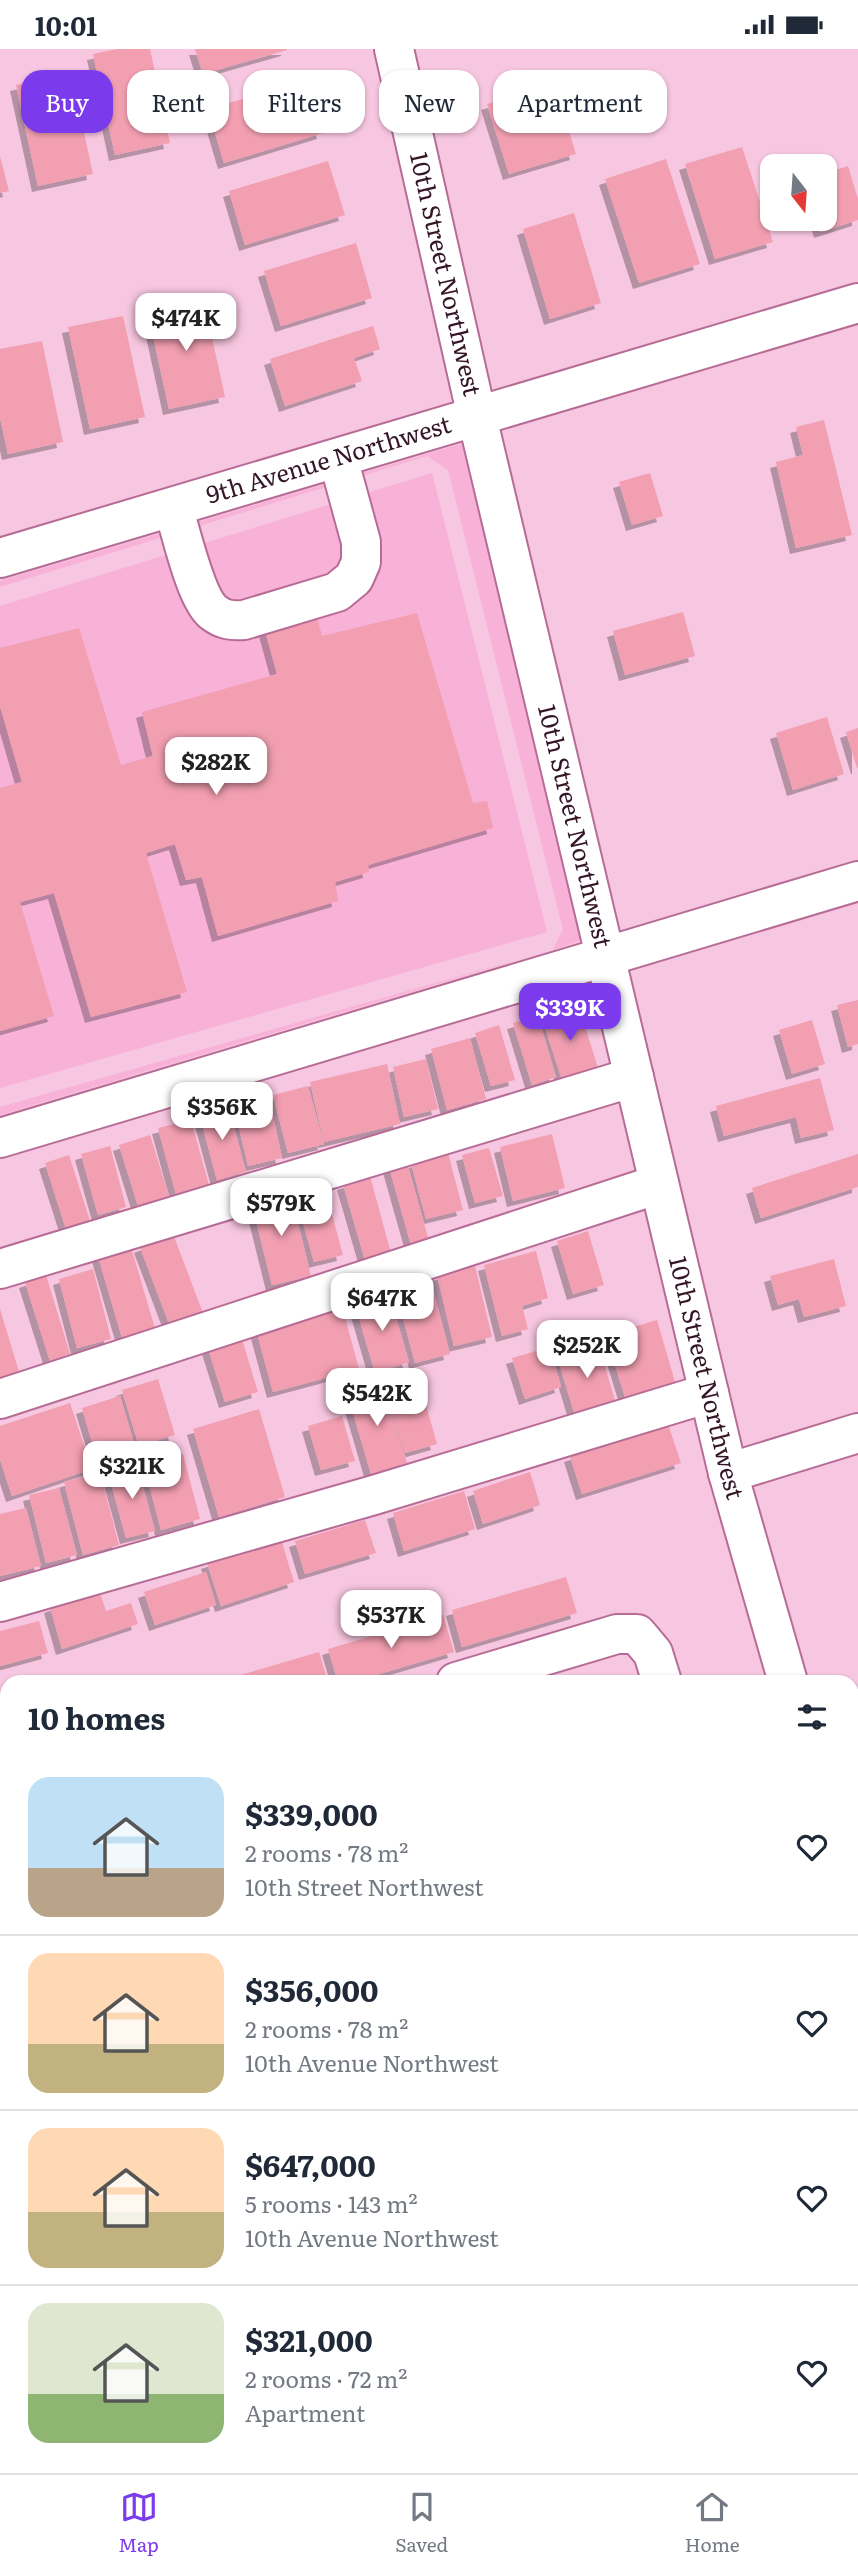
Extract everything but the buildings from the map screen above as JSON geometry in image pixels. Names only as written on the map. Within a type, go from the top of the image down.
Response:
[{"type":"street","name":"10th Street Northwest","points":[[394,49],[477,417],[728,1473],[786,1675]]},
{"type":"street","name":"9th Avenue Northwest","points":[[0,558],[858,303]]},
{"type":"street","points":[[173,507],[202,598],[213,612],[229,621],[244,620],[337,592],[354,579],[361,562],[361,542],[338,458]]},
{"type":"street","points":[[0,1138],[858,881]]},
{"type":"street","points":[[0,1269],[634,1077]]},
{"type":"street","points":[[0,1399],[659,1184]]},
{"type":"street","points":[[0,1602],[374,1495],[709,1393]]},
{"type":"street","points":[[728,1473],[858,1433]]},
{"type":"street","points":[[479,1675],[617,1634],[637,1634],[653,1653],[660,1675]]},
{"type":"shaded area","points":[[464,443],[582,940],[553,950],[563,929],[448,470],[427,456],[0,587],[0,581]]},
{"type":"shaded area","points":[[432,473],[547,932],[0,1088],[0,606]]},
{"type":"shaded area","points":[[520,959],[0,1115],[0,1107]]}]
